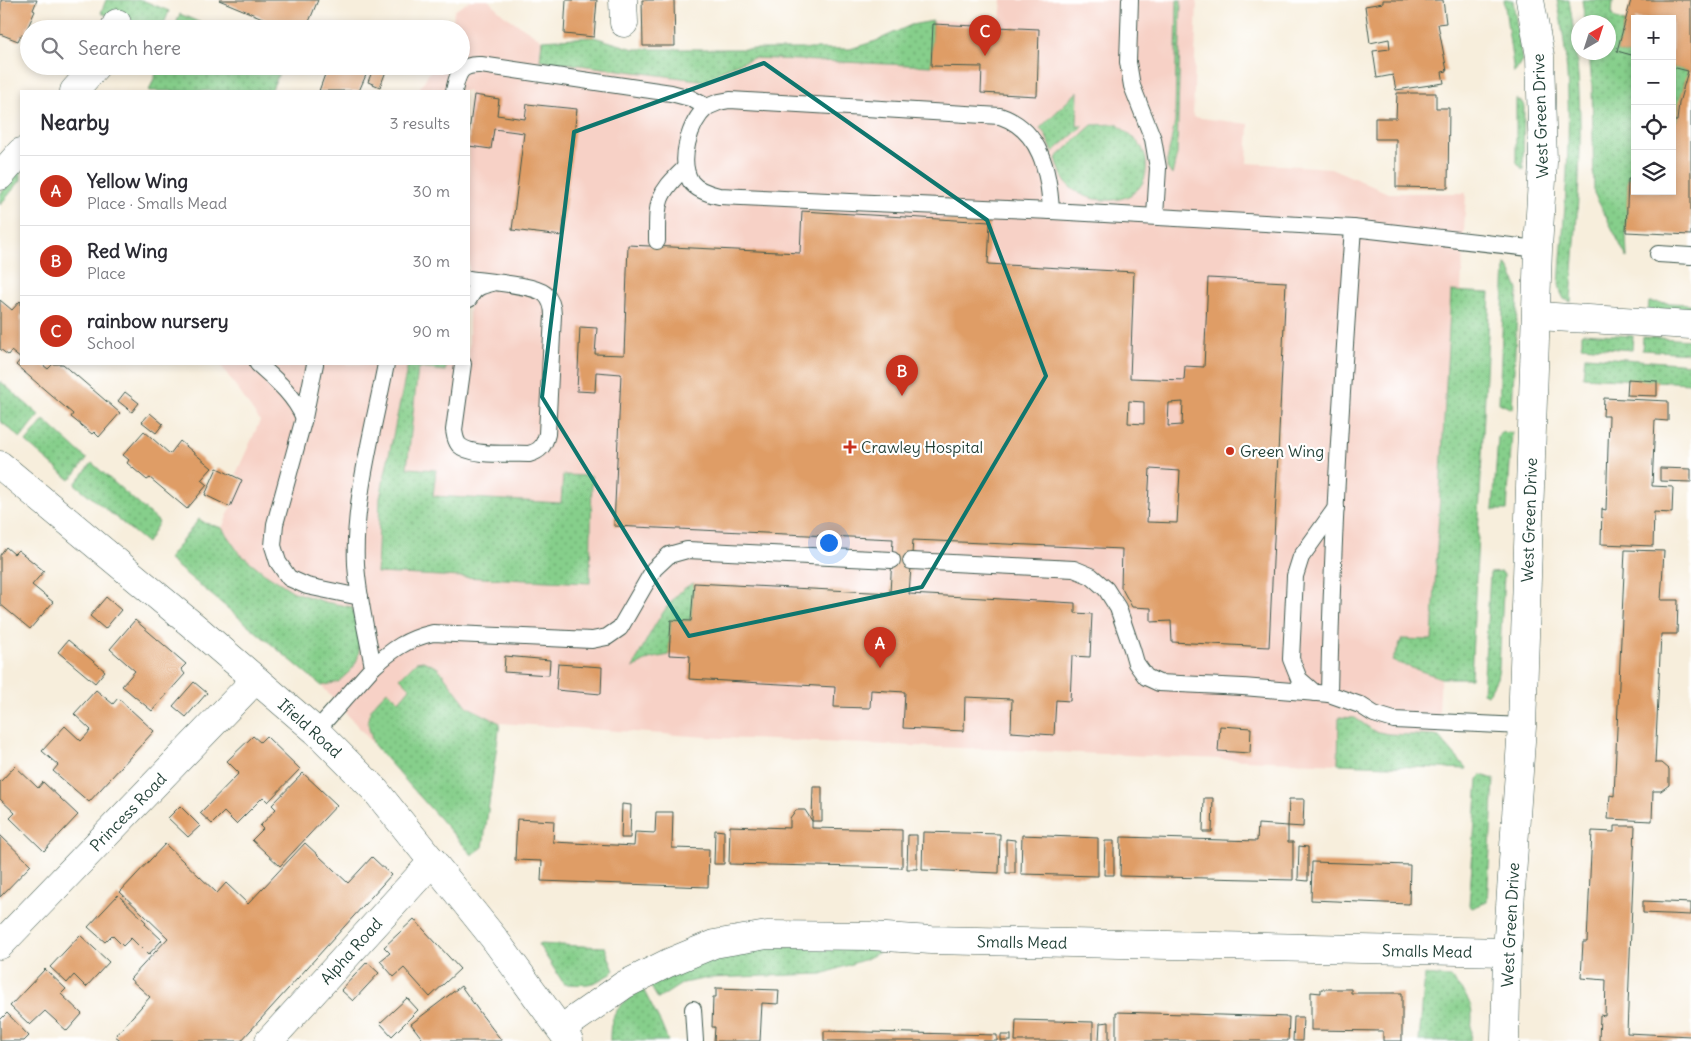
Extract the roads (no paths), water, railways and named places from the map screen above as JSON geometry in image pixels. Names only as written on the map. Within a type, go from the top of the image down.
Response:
[{"type":"street","name":"West Green Drive","points":[[1505,1041],[1507,952],[1522,726],[1538,249],[1543,162],[1540,56],[1530,0]]},
{"type":"street","points":[[75,90],[88,75]]},
{"type":"street","points":[[0,176],[20,153]]},
{"type":"street","points":[[1537,316],[1691,325]]},
{"type":"street","name":"Ifield Road","points":[[0,465],[196,628],[316,731],[375,790],[493,937],[565,1035]]},
{"type":"street","name":"Princess Road","points":[[0,945],[255,680]]},
{"type":"street","name":"Alpha Road","points":[[269,1041],[433,861]]},
{"type":"street","name":"Smalls Mead","points":[[565,1035],[624,985],[668,963],[714,944],[766,935],[871,936],[950,941],[1507,952]]},
{"type":"lane","points":[[1130,0],[1128,62],[1132,86],[1154,139],[1158,168],[1155,216]]},
{"type":"lane","points":[[470,65],[481,65],[670,93],[690,98],[707,107]]},
{"type":"lane","points":[[454,90],[458,75]]},
{"type":"lane","points":[[1051,211],[1048,183],[1041,156],[1036,146],[1022,127],[1012,120],[1000,116],[730,100],[719,102],[701,112],[691,129],[689,137],[685,168],[692,184],[706,192],[719,196],[1155,216],[1352,228],[1538,249]]},
{"type":"lane","points":[[657,241],[659,200],[665,188],[685,168]]},
{"type":"lane","points":[[1322,693],[1336,508],[1352,228]]},
{"type":"lane","points":[[1658,254],[1691,256]]},
{"type":"lane","points":[[463,365],[454,430],[455,439],[460,446],[473,452],[529,454],[537,452],[544,445],[547,434],[552,304],[546,295],[536,288],[470,279]]},
{"type":"lane","points":[[470,298],[473,290],[482,285],[492,283]]},
{"type":"lane","points":[[259,365],[292,396],[300,407],[304,418]]},
{"type":"lane","points":[[315,365],[304,418],[275,524],[272,546],[278,562],[289,578],[306,586],[360,597]]},
{"type":"lane","points":[[373,667],[356,564],[362,492],[386,365]]},
{"type":"lane","points":[[1322,693],[1299,679],[1291,659],[1295,576],[1301,557],[1336,508]]},
{"type":"lane","points":[[316,731],[373,667],[393,649],[415,637],[433,634],[592,640],[607,636],[620,628],[654,569],[669,555],[687,550],[892,560]]},
{"type":"lane","points":[[911,562],[1074,569],[1091,576],[1106,589],[1118,608],[1136,663],[1146,677],[1160,683],[1322,693],[1346,698],[1374,714],[1394,720],[1522,726]]},
{"type":"lane","points":[[693,1008],[696,1041]]},
{"type":"place","name":"rainbow nursery","points":[[985,56]]},
{"type":"place","name":"Red Wing","points":[[902,396]]},
{"type":"place","name":"Crawley Hospital","points":[[850,447]]},
{"type":"place","name":"Green Wing","points":[[1230,451]]},
{"type":"place","name":"Yellow Wing","points":[[880,668]]}]
